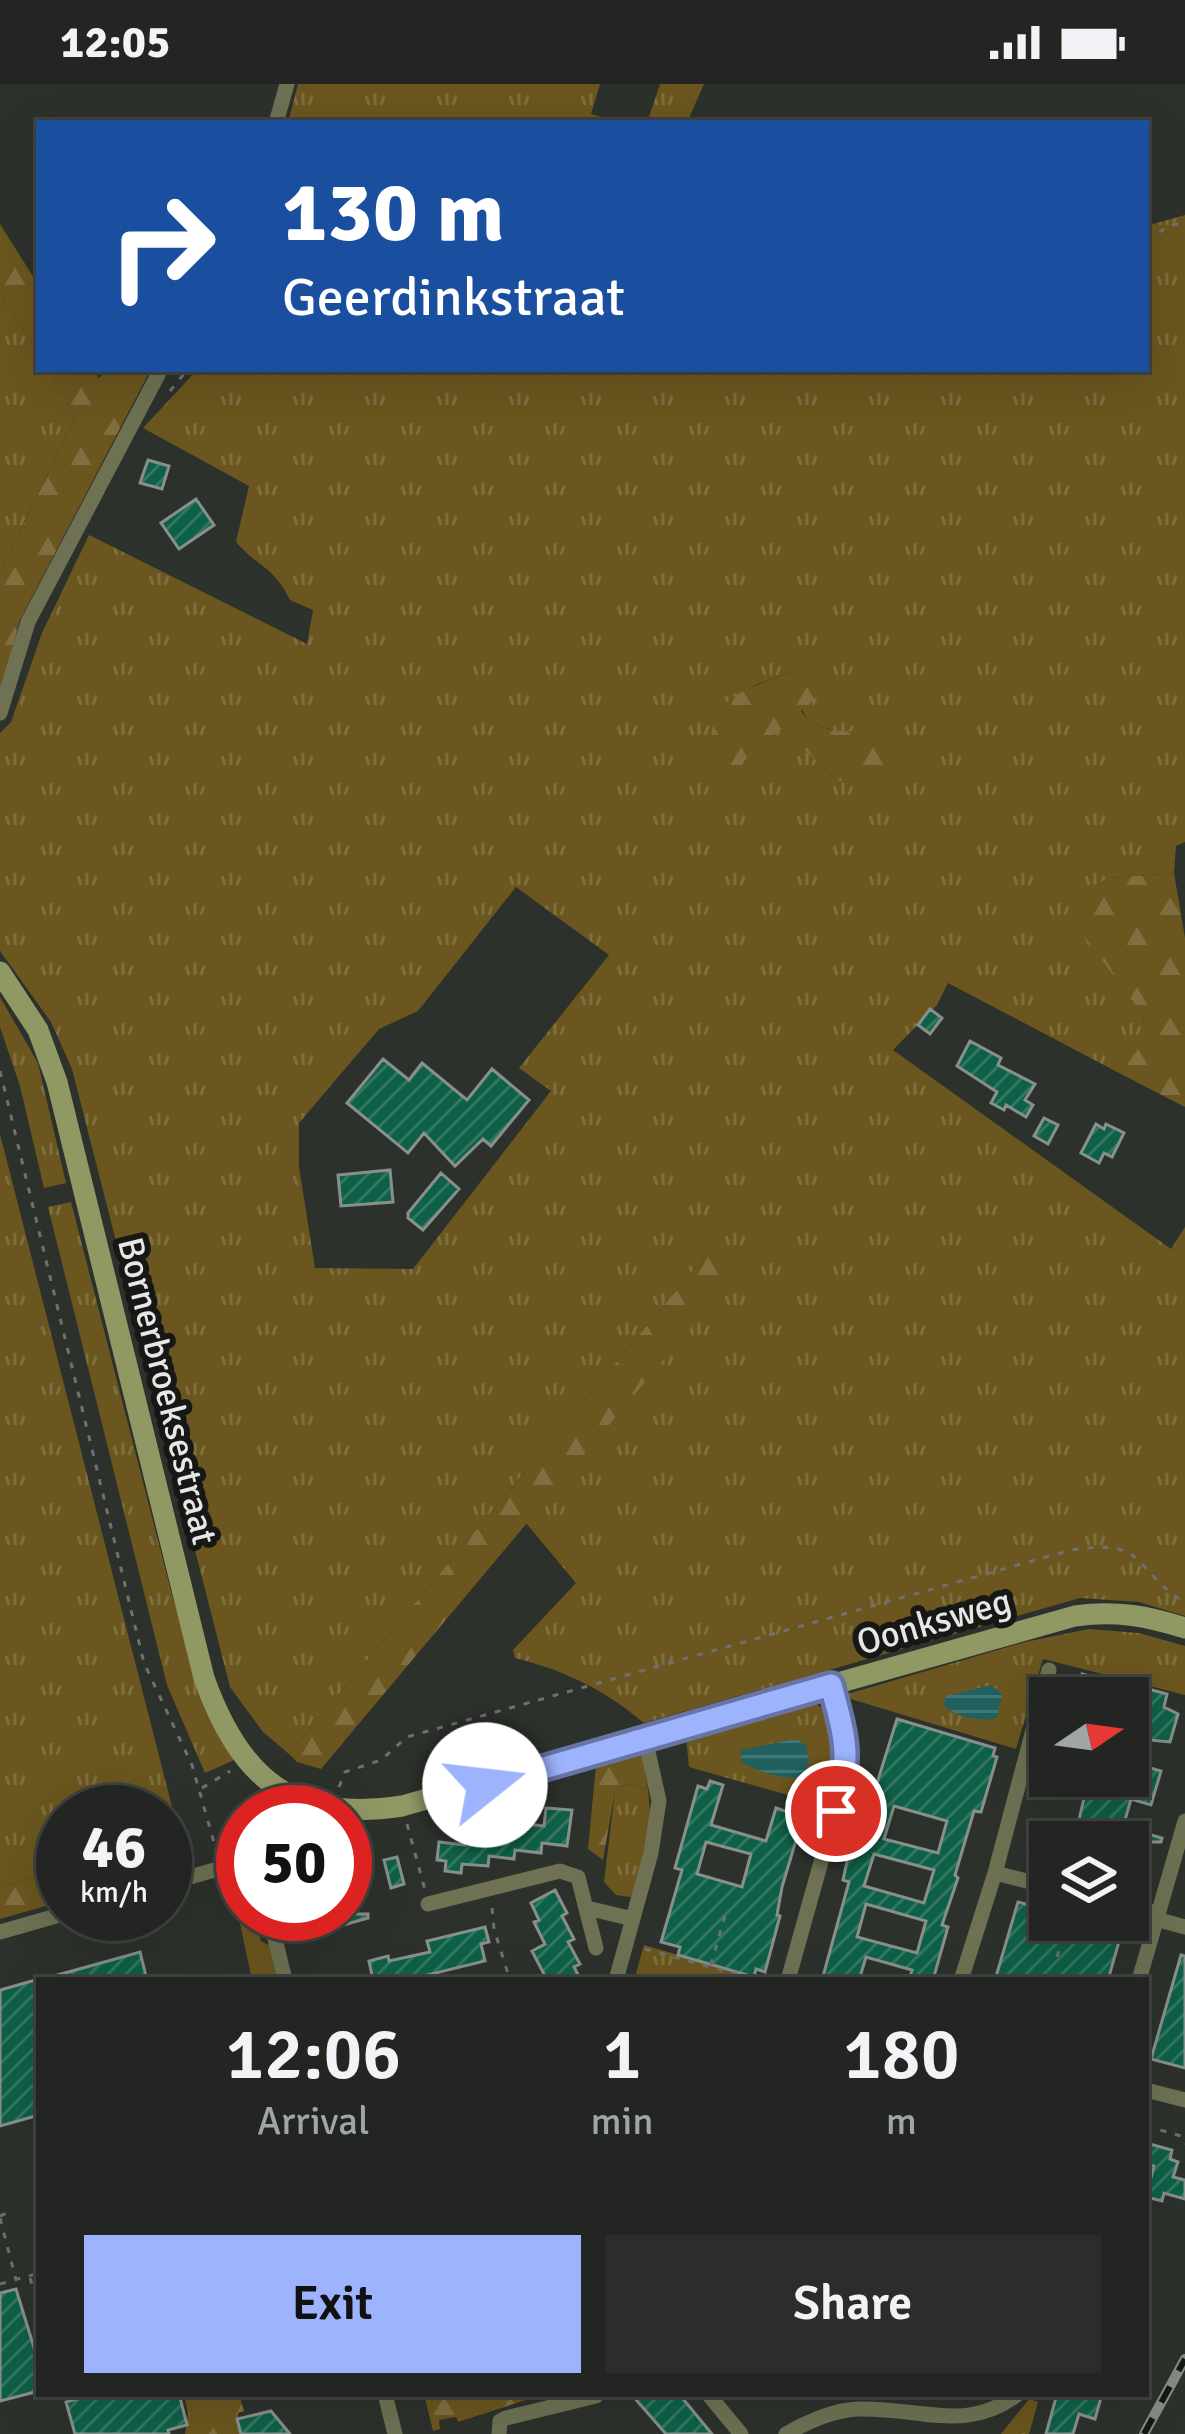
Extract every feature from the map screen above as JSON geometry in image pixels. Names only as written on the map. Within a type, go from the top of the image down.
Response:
[{"type":"main road","name":"Bornerbroeksestraat","points":[[0,972],[38,1030],[57,1082],[205,1678],[228,1735],[265,1785]]},
{"type":"main road","name":"Oonksweg","points":[[372,1808],[402,1806],[1075,1616],[1113,1612],[1185,1628]]},
{"type":"street","points":[[277,120],[287,84]]},
{"type":"street","points":[[0,713],[28,622],[159,372]]},
{"type":"street","points":[[962,1977],[1049,1670]]},
{"type":"street","points":[[789,1977],[847,1769],[848,1744],[831,1685]]},
{"type":"street","points":[[617,1977],[651,1853],[659,1801],[644,1738]]},
{"type":"street","points":[[1140,1977],[1185,1821]]},
{"type":"street","points":[[428,1904],[570,1872],[578,1877],[596,1948]]},
{"type":"street","points":[[995,1873],[1029,1882]]},
{"type":"street","points":[[587,1908],[632,1919]]},
{"type":"street","points":[[1149,1913],[1185,1928]]},
{"type":"street","points":[[0,1932],[36,1922]]},
{"type":"street","points":[[275,1941],[284,1977]]},
{"type":"street","points":[[1149,2091],[1185,2100]]},
{"type":"street","points":[[386,2397],[395,2434]]},
{"type":"street","points":[[499,2434],[500,2421],[543,2401],[585,2397]]},
{"type":"street","points":[[710,2397],[741,2434]]},
{"type":"street","points":[[786,2434],[856,2402],[940,2424],[987,2428],[1015,2397]]},
{"type":"path","points":[[1149,237],[1185,224]]},
{"type":"path","points":[[0,1070],[144,1663],[201,1788],[216,1851]]},
{"type":"path","points":[[340,1785],[345,1772],[381,1760],[407,1737],[1071,1550],[1114,1545],[1128,1550],[1150,1576],[1185,1603]]},
{"type":"path","points":[[402,1806],[428,1904]]},
{"type":"path","points":[[486,1889],[509,1977]]},
{"type":"path","points":[[710,1967],[725,1915]]},
{"type":"path","points":[[1057,1958],[1062,1941]]},
{"type":"path","points":[[626,1943],[747,1977]]},
{"type":"path","points":[[1149,2127],[1181,2136],[1185,2144]]},
{"type":"path","points":[[8,2213],[0,2217],[16,2280]]},
{"type":"path","points":[[0,2284],[36,2274]]},
{"type":"path","points":[[30,2276],[36,2297]]},
{"type":"green space","points":[[298,84],[600,84],[591,114],[612,120],[289,120]]},
{"type":"green space","points":[[660,84],[704,84],[689,118],[694,120],[648,120]]},
{"type":"green space","points":[[1185,215],[1185,842],[1176,846],[1174,873],[1109,878],[1121,984],[1143,1015],[1145,1033],[1139,1053],[1121,1074],[948,983],[937,1005],[893,1050],[1171,1249],[1185,1227],[1185,1616],[1139,1602],[1080,1598],[644,1723],[583,1683],[515,1658],[513,1650],[576,1583],[526,1523],[737,1271],[710,1250],[289,1754],[263,1732],[230,1687],[72,1069],[51,1022],[0,951],[0,733],[11,722],[42,633],[89,535],[307,644],[313,610],[290,600],[272,574],[236,542],[249,486],[143,428],[195,372],[1149,372],[1149,225]],"holes":[[[795,671],[799,698],[812,722],[848,732],[835,779],[782,727],[729,700]],[[516,887],[609,955],[519,1068],[551,1091],[413,1269],[315,1268],[299,1167],[299,1123],[379,1029],[418,1011]]]},
{"type":"green space","points":[[0,224],[36,281],[36,350],[0,294]]},
{"type":"green space","points":[[0,294],[36,350],[36,372],[50,372],[76,415],[0,573]]},
{"type":"green space","points":[[50,372],[94,372],[99,378],[106,372],[149,372],[19,622],[0,702],[0,573],[76,415]]},
{"type":"green space","points":[[795,671],[811,672],[831,685],[801,711],[812,722],[901,739],[914,748],[910,768],[884,783],[845,783],[782,728],[719,783],[712,736],[723,706],[751,687]]},
{"type":"green space","points":[[1174,873],[1185,938],[1185,1107],[1121,1074],[1141,1042],[1143,1015],[1079,929],[1067,897],[1109,878]]},
{"type":"green space","points":[[0,997],[38,1063],[66,1183],[44,1188],[20,1086],[0,1027]]},
{"type":"green space","points":[[0,1134],[166,1785],[36,1785],[36,1876],[0,1887]]},
{"type":"green space","points":[[71,1202],[171,1591],[208,1713],[234,1760],[205,1773],[167,1685],[48,1207]]},
{"type":"green space","points":[[710,1250],[738,1271],[321,1769],[297,1762],[289,1754]]},
{"type":"green space","points":[[1089,1629],[1139,1633],[1185,1646],[1185,1695],[1149,1686],[1149,1677],[1114,1677],[1043,1659],[1038,1677],[1029,1677],[1029,1706],[1016,1749],[841,1696],[1025,1642]]},
{"type":"green space","points":[[811,1701],[832,1714],[843,1758],[840,1771],[826,1768],[816,1803],[689,1767],[686,1737]]},
{"type":"green space","points":[[642,1753],[648,1789],[628,1784],[615,1791],[603,1860],[588,1849],[596,1765]]},
{"type":"green space","points":[[628,1784],[648,1789],[651,1825],[637,1898],[616,1895],[604,1882],[615,1791]]},
{"type":"green space","points":[[36,1876],[36,1909],[0,1919],[0,1887]]},
{"type":"green space","points":[[244,1941],[269,1945],[276,1977],[251,1977]]},
{"type":"green space","points":[[644,1945],[755,1977],[635,1977]]},
{"type":"green space","points":[[240,2397],[244,2411],[238,2413],[241,2434],[185,2434],[185,2399]]},
{"type":"green space","points":[[425,2397],[531,2397],[458,2422],[456,2417],[439,2420],[440,2429],[433,2431]]},
{"type":"green space","points":[[1029,2399],[1038,2402],[1029,2434],[1001,2434]]},
{"type":"water","points":[[991,1685],[1002,1694],[997,1718],[968,1718],[943,1705],[946,1696]]},
{"type":"water","points":[[796,1739],[806,1745],[809,1761],[804,1775],[781,1777],[741,1762],[741,1750]]},
{"type":"building","points":[[148,460],[169,466],[162,489],[140,483]]},
{"type":"building","points":[[196,499],[214,525],[179,549],[161,523]]},
{"type":"building","points":[[930,1009],[942,1018],[930,1034],[918,1025]]},
{"type":"building","points":[[970,1041],[1001,1058],[998,1065],[1035,1084],[1025,1100],[1033,1105],[1026,1117],[1006,1105],[1004,1110],[991,1103],[997,1092],[957,1066]]},
{"type":"building","points":[[383,1059],[409,1080],[422,1063],[467,1100],[492,1069],[529,1100],[491,1146],[483,1139],[455,1166],[424,1133],[408,1153],[347,1103]]},
{"type":"building","points":[[1044,1118],[1058,1125],[1048,1144],[1034,1136]]},
{"type":"building","points":[[1096,1124],[1124,1133],[1112,1157],[1104,1153],[1099,1163],[1081,1153]]},
{"type":"building","points":[[390,1170],[393,1202],[341,1206],[338,1175]]},
{"type":"building","points":[[441,1173],[459,1189],[423,1230],[408,1213]]},
{"type":"building","points":[[1149,1689],[1167,1694],[1164,1707],[1178,1714],[1170,1742],[1150,1740],[1149,1744]]},
{"type":"building","points":[[897,1719],[995,1748],[993,1756],[997,1757],[981,1812],[974,1811],[955,1875],[958,1878],[942,1925],[948,1927],[934,1977],[910,1977],[912,1970],[866,1957],[860,1977],[823,1977],[849,1882],[843,1880],[863,1798],[872,1799]],"holes":[[[894,1806],[947,1821],[938,1853],[884,1839]],[[874,1854],[934,1870],[924,1903],[864,1886]],[[866,1904],[926,1921],[917,1953],[857,1937]]]},
{"type":"building","points":[[1149,1768],[1161,1771],[1151,1805],[1131,1799],[1125,1821],[1079,1821],[1084,1797],[1149,1797]]},
{"type":"building","points":[[710,1781],[723,1785],[711,1825],[766,1841],[776,1808],[803,1817],[782,1887],[780,1916],[765,1972],[756,1969],[754,1977],[678,1955],[680,1947],[661,1942],[682,1870],[675,1868],[698,1786],[707,1789]],"holes":[[[706,1842],[751,1854],[742,1887],[697,1874]]]},
{"type":"building","points":[[546,1808],[572,1810],[567,1846],[542,1843],[541,1853],[515,1850],[514,1859],[489,1856],[488,1866],[462,1864],[461,1873],[445,1871],[446,1861],[437,1860],[439,1842],[465,1845],[465,1836],[491,1838],[492,1829],[517,1832],[518,1823],[544,1826]]},
{"type":"building","points":[[397,1857],[404,1884],[391,1888],[384,1860]]},
{"type":"building","points":[[555,1890],[567,1913],[562,1916],[574,1939],[568,1942],[580,1964],[574,1967],[579,1977],[545,1977],[532,1951],[545,1944],[531,1903]]},
{"type":"building","points":[[1018,1902],[1029,1905],[1029,1941],[1119,1941],[1109,1977],[996,1977]]},
{"type":"building","points":[[485,1927],[489,1942],[481,1944],[485,1961],[427,1977],[372,1977],[369,1961],[430,1952],[427,1941]]},
{"type":"building","points":[[140,1952],[146,1977],[54,1977]]},
{"type":"building","points":[[1181,1955],[1185,1956],[1185,2068],[1151,2059]]},
{"type":"building","points":[[36,1980],[36,2116],[0,2126],[0,1990]]},
{"type":"building","points":[[1149,2144],[1172,2150],[1170,2159],[1178,2162],[1173,2177],[1185,2180],[1185,2199],[1164,2193],[1162,2201],[1149,2198],[1154,2166],[1149,2165]]},
{"type":"building","points":[[16,2289],[36,2354],[36,2392],[0,2401],[0,2293]]},
{"type":"building","points":[[180,2397],[187,2425],[168,2430],[169,2434],[75,2434],[66,2402]]},
{"type":"building","points":[[634,2397],[681,2397],[712,2434],[666,2434]]},
{"type":"building","points":[[1056,2397],[1101,2397],[1095,2419],[1079,2414],[1073,2434],[1046,2434]]},
{"type":"building","points":[[271,2411],[290,2434],[241,2434],[237,2419]]},
{"type":"railway","points":[[1144,2434],[1185,2359]]},
{"type":"route","points":[[485,1785],[831,1685],[848,1744],[836,1811]]}]
